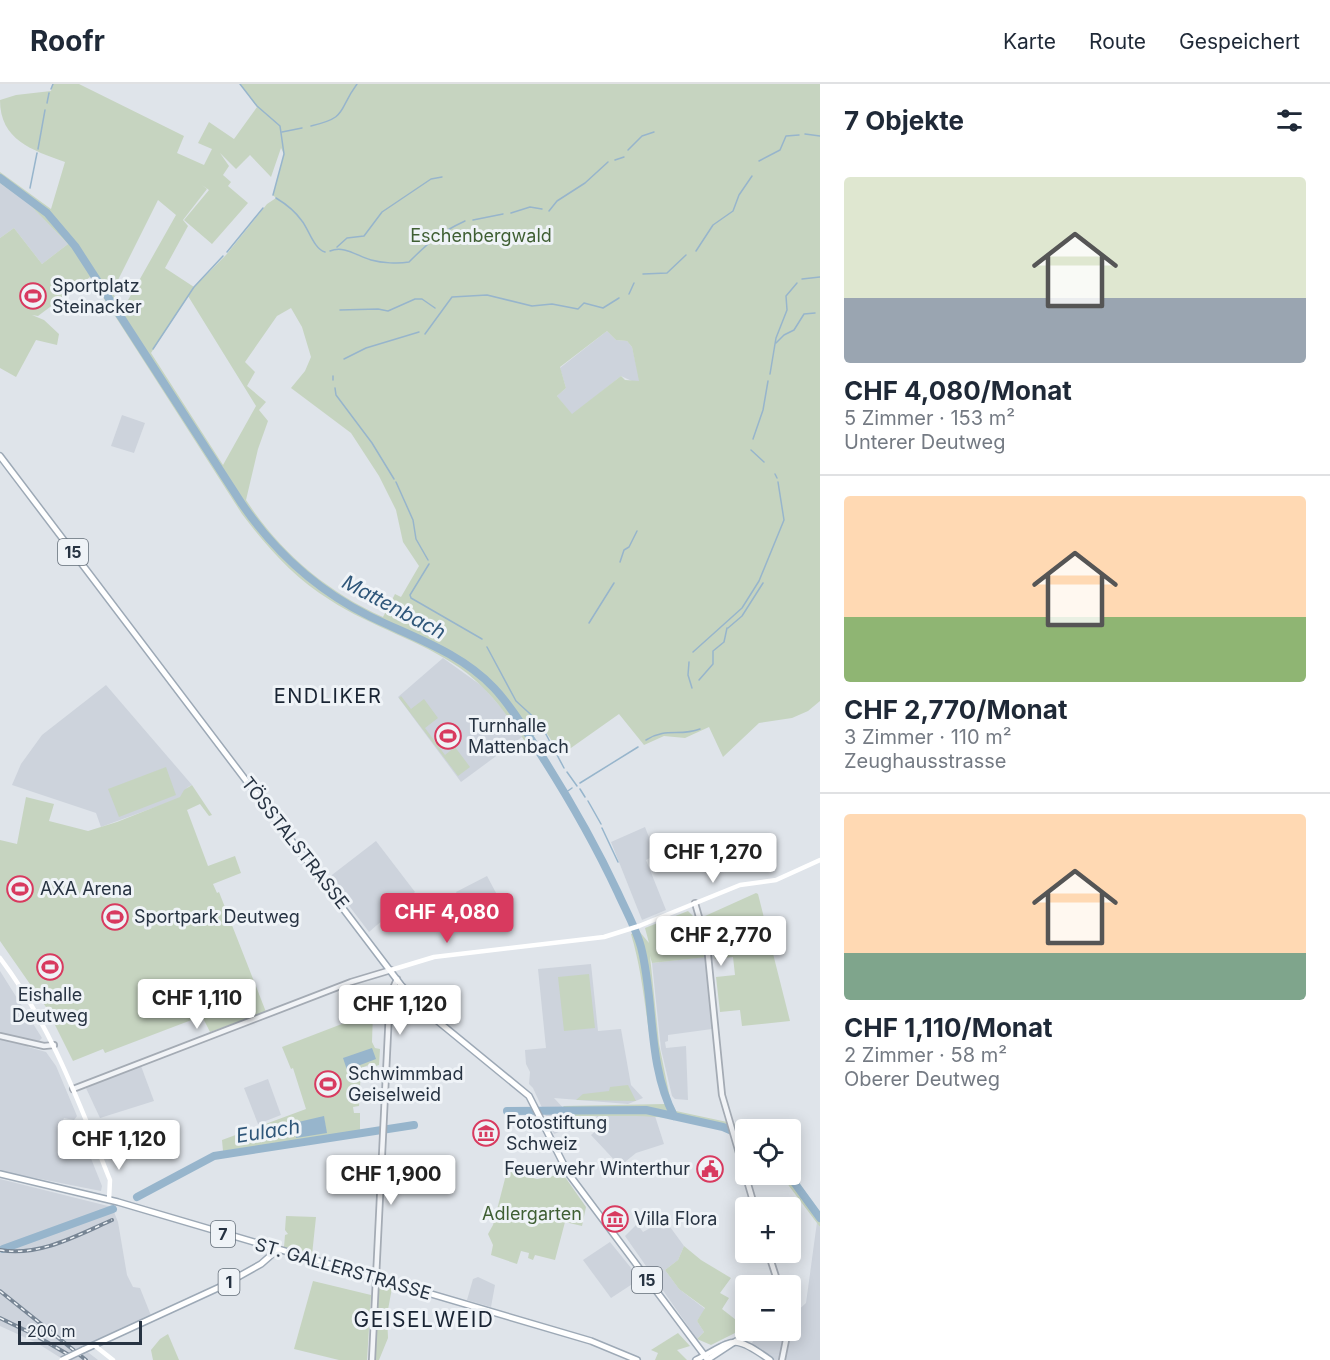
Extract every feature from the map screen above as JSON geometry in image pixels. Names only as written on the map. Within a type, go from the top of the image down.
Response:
[{"type":"main road","name":"TÖSSTALSTRASSE","points":[[0,456],[397,979],[429,1014],[525,1090],[568,1173],[707,1358]]},
{"type":"main road","points":[[391,970],[417,961],[594,939],[631,929],[740,885],[777,880],[820,860]]},
{"type":"main road","points":[[0,958],[36,1010],[74,1089],[110,1180],[109,1200]]},
{"type":"main road","name":"ST. GALLERSTRASSE","points":[[0,1174],[109,1200],[591,1341],[637,1360]]},
{"type":"main road","name":"1","points":[[61,1360],[220,1287],[261,1264],[277,1250]]},
{"type":"main road","points":[[696,1360],[707,1358],[736,1341],[743,1342],[770,1360]]},
{"type":"main road","points":[[94,1345],[113,1360]]},
{"type":"main road","name":"ST. GALLERSTRASSE","points":[[614,1350],[630,1360]]},
{"type":"street","points":[[695,903],[707,945],[722,1095],[752,1197]]},
{"type":"street","points":[[74,1089],[351,982],[391,970]]},
{"type":"street","points":[[372,1360],[389,1012],[397,979]]},
{"type":"street","points":[[0,1036],[44,1046],[54,1045]]},
{"type":"street","points":[[782,1360],[786,1341]]},
{"type":"shaded area","points":[[0,183],[28,203],[68,244],[42,264],[14,228],[0,238]]},
{"type":"shaded area","points":[[607,331],[616,340],[627,341],[632,347],[640,381],[634,382],[621,376],[572,415],[557,396],[566,388],[560,368]]},
{"type":"shaded area","points":[[122,415],[145,423],[134,453],[111,446]]},
{"type":"shaded area","points":[[443,658],[482,686],[507,714],[522,737],[461,782],[398,697]]},
{"type":"shaded area","points":[[106,685],[192,785],[180,798],[101,827],[96,813],[12,785],[21,764],[42,735]]},
{"type":"shaded area","points":[[645,827],[656,855],[646,860],[666,910],[642,920],[611,842]]},
{"type":"shaded area","points":[[376,841],[415,892],[369,932],[328,878]]},
{"type":"shaded area","points":[[487,876],[503,906],[481,918],[475,928],[456,892]]},
{"type":"shaded area","points":[[705,957],[712,1029],[668,1035],[668,1041],[665,1042],[666,1048],[686,1046],[688,1100],[675,1099],[672,1096],[661,1049],[652,963]]},
{"type":"shaded area","points":[[591,964],[598,1031],[621,1029],[631,1085],[643,1098],[628,1104],[554,1098],[578,1124],[554,1134],[529,1084],[530,1072],[526,1064],[525,1050],[546,1048],[538,969]]},
{"type":"shaded area","points":[[0,971],[42,1038],[39,1041],[30,1039],[28,1047],[46,1052],[56,1066],[77,1116],[74,1120],[64,1118],[62,1123],[76,1126],[80,1131],[102,1186],[101,1191],[0,1171]]},
{"type":"shaded area","points":[[141,1066],[154,1101],[100,1118],[86,1088]]},
{"type":"shaded area","points":[[268,1079],[281,1115],[258,1124],[244,1088]]},
{"type":"shaded area","points":[[597,1114],[655,1116],[664,1144],[636,1153],[620,1166],[591,1135],[597,1130],[594,1129]]},
{"type":"shaded area","points":[[0,1179],[112,1207],[118,1222],[127,1275],[133,1287],[140,1288],[152,1318],[85,1350],[98,1360],[64,1360],[37,1343],[0,1326]]},
{"type":"shaded area","points":[[665,1220],[684,1246],[678,1260],[665,1270],[679,1289],[705,1309],[697,1321],[704,1332],[697,1339],[625,1236],[637,1224],[643,1232]]},
{"type":"shaded area","points":[[817,1222],[820,1227],[820,1360],[770,1360],[750,1346],[753,1341],[801,1341],[801,1308],[806,1303]]},
{"type":"shaded area","points":[[610,1242],[640,1279],[611,1298],[583,1260]]},
{"type":"shaded area","points":[[478,1277],[495,1285],[491,1307],[467,1300],[473,1279]]},
{"type":"green space","name":"Eschenbergwald","points":[[53,84],[79,84],[184,136],[177,153],[204,165],[212,149],[198,143],[209,122],[234,139],[257,107],[240,84],[820,84],[820,701],[808,711],[792,718],[759,723],[723,757],[709,727],[685,738],[664,736],[644,745],[619,714],[561,755],[540,723],[537,733],[526,743],[496,702],[460,668],[429,649],[346,610],[305,582],[271,550],[242,514],[90,277],[38,316],[32,315],[44,320],[59,334],[57,345],[36,340],[16,377],[0,368],[0,238],[14,228],[42,264],[68,244],[28,203],[0,183],[0,172],[51,209],[65,162],[20,142],[6,125],[1,114],[0,100],[16,95],[51,91]],"holes":[[[281,148],[284,154],[273,195],[276,198],[267,204],[226,255],[194,287],[165,268],[188,226],[183,220],[207,189],[202,185],[209,190],[184,220],[212,244],[248,203],[228,186],[231,182],[223,175],[229,166],[220,153],[236,169],[250,155],[271,177]],[[158,200],[176,215],[123,309],[112,292]],[[188,296],[256,406],[223,465],[151,353]],[[291,308],[302,327],[311,357],[305,371],[291,388],[351,433],[379,476],[396,510],[403,542],[419,566],[401,597],[395,594],[383,617],[342,595],[306,568],[274,537],[246,500],[258,449],[268,421],[259,410],[266,402],[247,386],[255,372],[245,362],[277,316]],[[607,331],[616,340],[627,341],[632,347],[639,381],[625,380],[621,376],[572,414],[557,396],[566,388],[560,367]]]},
{"type":"green space","points":[[401,696],[411,709],[424,699],[438,718],[425,728],[445,755],[455,747],[470,767],[458,776],[399,698]]},
{"type":"green space","points":[[166,767],[176,795],[119,817],[108,789]]},
{"type":"green space","name":"Sportpark Deutweg","points":[[192,785],[212,815],[209,816],[200,804],[187,810],[208,866],[235,856],[241,873],[213,884],[217,893],[219,892],[266,1012],[210,1032],[202,1016],[105,1053],[103,1049],[73,1061],[46,1007],[0,941],[0,840],[17,844],[26,797],[54,804],[49,821],[88,831],[180,797],[184,790]]},
{"type":"green space","points":[[756,893],[790,1021],[742,1026],[740,1010],[720,1012],[716,977],[735,975],[733,957],[715,959],[705,916]]},
{"type":"green space","points":[[688,911],[698,921],[707,957],[652,963],[650,956],[659,1044],[670,1098],[663,1098],[657,1078],[631,934],[639,931],[649,943],[645,928]]},
{"type":"green space","points":[[589,974],[595,1028],[564,1031],[558,977]]},
{"type":"green space","name":"Schwimmbad Geiselweid","points":[[373,1012],[372,1042],[375,1048],[380,1049],[379,1065],[376,1066],[374,1063],[361,1068],[359,1106],[353,1107],[354,1113],[360,1113],[360,1131],[223,1151],[222,1140],[306,1109],[293,1068],[291,1069],[282,1047]]},
{"type":"green space","points":[[628,1085],[636,1101],[576,1100],[583,1094],[609,1091],[610,1087]]},
{"type":"green space","points":[[673,1105],[676,1111],[735,1124],[735,1135],[725,1130],[683,1119],[572,1116],[563,1106]]},
{"type":"green space","name":"Adlergarten","points":[[507,1171],[537,1179],[563,1174],[586,1207],[582,1226],[565,1222],[555,1260],[535,1255],[533,1260],[528,1258],[529,1253],[521,1251],[517,1264],[491,1255],[493,1245],[488,1234],[493,1225]]},
{"type":"green space","points":[[788,1185],[800,1185],[820,1212],[820,1227],[801,1202],[801,1197],[797,1197]]},
{"type":"green space","points":[[286,1216],[316,1217],[312,1255],[284,1247],[285,1235],[288,1234],[285,1230]]},
{"type":"green space","points":[[684,1246],[701,1260],[731,1278],[720,1293],[729,1298],[722,1309],[735,1319],[735,1333],[711,1345],[697,1339],[704,1332],[697,1321],[705,1308],[679,1289],[665,1270],[678,1260]]},
{"type":"green space","points":[[313,1281],[371,1295],[367,1360],[339,1360],[294,1349]]},
{"type":"green space","points":[[383,1285],[392,1288],[387,1315],[388,1338],[379,1360],[375,1360],[378,1288]]},
{"type":"green space","points":[[678,1333],[690,1346],[677,1350],[687,1360],[655,1360],[658,1353],[651,1350]]},
{"type":"green space","points":[[168,1334],[179,1360],[153,1360],[151,1350],[160,1339]]},
{"type":"water","points":[[372,1048],[376,1059],[347,1070],[343,1058]]},
{"type":"water","points":[[324,1116],[327,1133],[296,1138],[294,1123]]},
{"type":"waterway","points":[[51,89],[53,84]]},
{"type":"waterway","points":[[240,84],[257,106],[280,126],[284,154],[273,195]]},
{"type":"waterway","points":[[311,126],[337,116],[357,84]]},
{"type":"waterway","points":[[47,103],[49,93]]},
{"type":"waterway","points":[[38,149],[45,110]]},
{"type":"waterway","points":[[282,132],[302,128]]},
{"type":"waterway","points":[[628,150],[642,136],[654,132]]},
{"type":"waterway","points":[[805,134],[820,136]]},
{"type":"waterway","points":[[759,161],[780,150],[786,136],[799,135]]},
{"type":"waterway","points":[[30,188],[37,153]]},
{"type":"waterway","points":[[615,160],[624,157]]},
{"type":"waterway","points":[[549,211],[557,201],[585,183],[608,162]]},
{"type":"waterway","points":[[696,251],[713,225],[733,211],[739,195],[752,176]]},
{"type":"waterway","points":[[337,247],[347,238],[364,236],[382,212],[431,179],[442,177]]},
{"type":"waterway","name":"Mattenbach","points":[[0,178],[47,213],[75,246],[242,504],[283,554],[315,582],[350,606],[435,646],[481,675],[514,713],[583,824],[636,933],[645,968],[659,1075],[674,1116]]},
{"type":"waterway","points":[[276,198],[296,214],[315,243],[325,252]]},
{"type":"waterway","points":[[511,213],[530,207],[542,209]]},
{"type":"waterway","points":[[227,252],[263,208]]},
{"type":"waterway","points":[[473,220],[503,214]]},
{"type":"waterway","points":[[330,251],[345,250],[380,262],[409,262],[434,239],[465,221]]},
{"type":"waterway","points":[[643,274],[667,273],[686,255]]},
{"type":"waterway","points":[[153,349],[194,287],[223,256]]},
{"type":"waterway","points":[[802,279],[820,277]]},
{"type":"waterway","points":[[629,294],[634,283]]},
{"type":"waterway","points":[[770,374],[776,338],[787,310],[786,296],[797,283]]},
{"type":"waterway","points":[[425,334],[452,297],[487,295],[532,306],[552,304],[578,309],[584,303],[603,308],[619,298]]},
{"type":"waterway","points":[[340,310],[388,311],[415,299],[422,299],[435,308]]},
{"type":"waterway","points":[[776,343],[784,335],[794,330],[804,314],[815,313]]},
{"type":"waterway","points":[[344,359],[366,348],[419,332]]},
{"type":"waterway","points":[[753,439],[763,410],[768,381]]},
{"type":"waterway","points":[[335,388],[336,395],[372,443],[394,479]]},
{"type":"waterway","points":[[751,450],[764,462]]},
{"type":"waterway","points":[[775,474],[777,478]]},
{"type":"waterway","points":[[396,482],[413,520],[416,539],[428,560]]},
{"type":"waterway","points":[[693,652],[742,608],[759,581],[784,520],[778,482]]},
{"type":"waterway","points":[[620,562],[624,550],[629,547],[637,531]]},
{"type":"waterway","points":[[429,564],[410,595],[411,598],[482,639]]},
{"type":"waterway","points":[[589,623],[614,583]]},
{"type":"waterway","points":[[728,628],[742,616],[763,583]]},
{"type":"waterway","points":[[699,680],[713,664],[713,651],[724,642],[727,628]]},
{"type":"waterway","points":[[487,647],[516,701],[539,722]]},
{"type":"waterway","points":[[689,662],[688,675],[692,688]]},
{"type":"waterway","points":[[541,725],[564,768]]},
{"type":"waterway","points":[[646,740],[660,734],[700,729]]},
{"type":"waterway","points":[[580,783],[638,747]]},
{"type":"waterway","points":[[567,772],[577,786]]},
{"type":"waterway","points":[[565,793],[572,788]]},
{"type":"waterway","points":[[580,789],[585,797]]},
{"type":"waterway","points":[[588,801],[601,824]]},
{"type":"waterway","points":[[602,828],[618,862]]},
{"type":"waterway","name":"Eulach","points":[[507,1111],[646,1110],[723,1127],[735,1132]]},
{"type":"waterway","name":"Eulach","points":[[137,1197],[214,1156],[414,1125]]},
{"type":"waterway","name":"Eulach","points":[[796,1185],[820,1218]]},
{"type":"waterway","name":"Eulach","points":[[3,1249],[113,1209]]},
{"type":"railway","points":[[0,1250],[44,1248],[112,1220]]},
{"type":"railway","points":[[0,1291],[86,1360]]},
{"type":"railway","points":[[0,1318],[69,1355]]},
{"type":"place","name":"Sportplatz Steinacker","points":[[33,296]]},
{"type":"place","name":"Turnhalle Mattenbach","points":[[448,736]]},
{"type":"place","name":"AXA Arena","points":[[20,889]]},
{"type":"place","name":"Sportpark Deutweg","points":[[115,917]]},
{"type":"place","name":"Eishalle Deutweg","points":[[50,967]]},
{"type":"place","name":"Schwimmbad Geiselweid","points":[[328,1084]]},
{"type":"place","name":"Fotostiftung Schweiz","points":[[486,1133]]},
{"type":"place","name":"Feuerwehr Winterthur","points":[[710,1169]]},
{"type":"place","name":"Villa Flora","points":[[615,1219]]},
{"type":"district","name":"ENDLIKER","points":[[328,696]]},
{"type":"district","name":"GEISELWEID","points":[[424,1320]]}]
